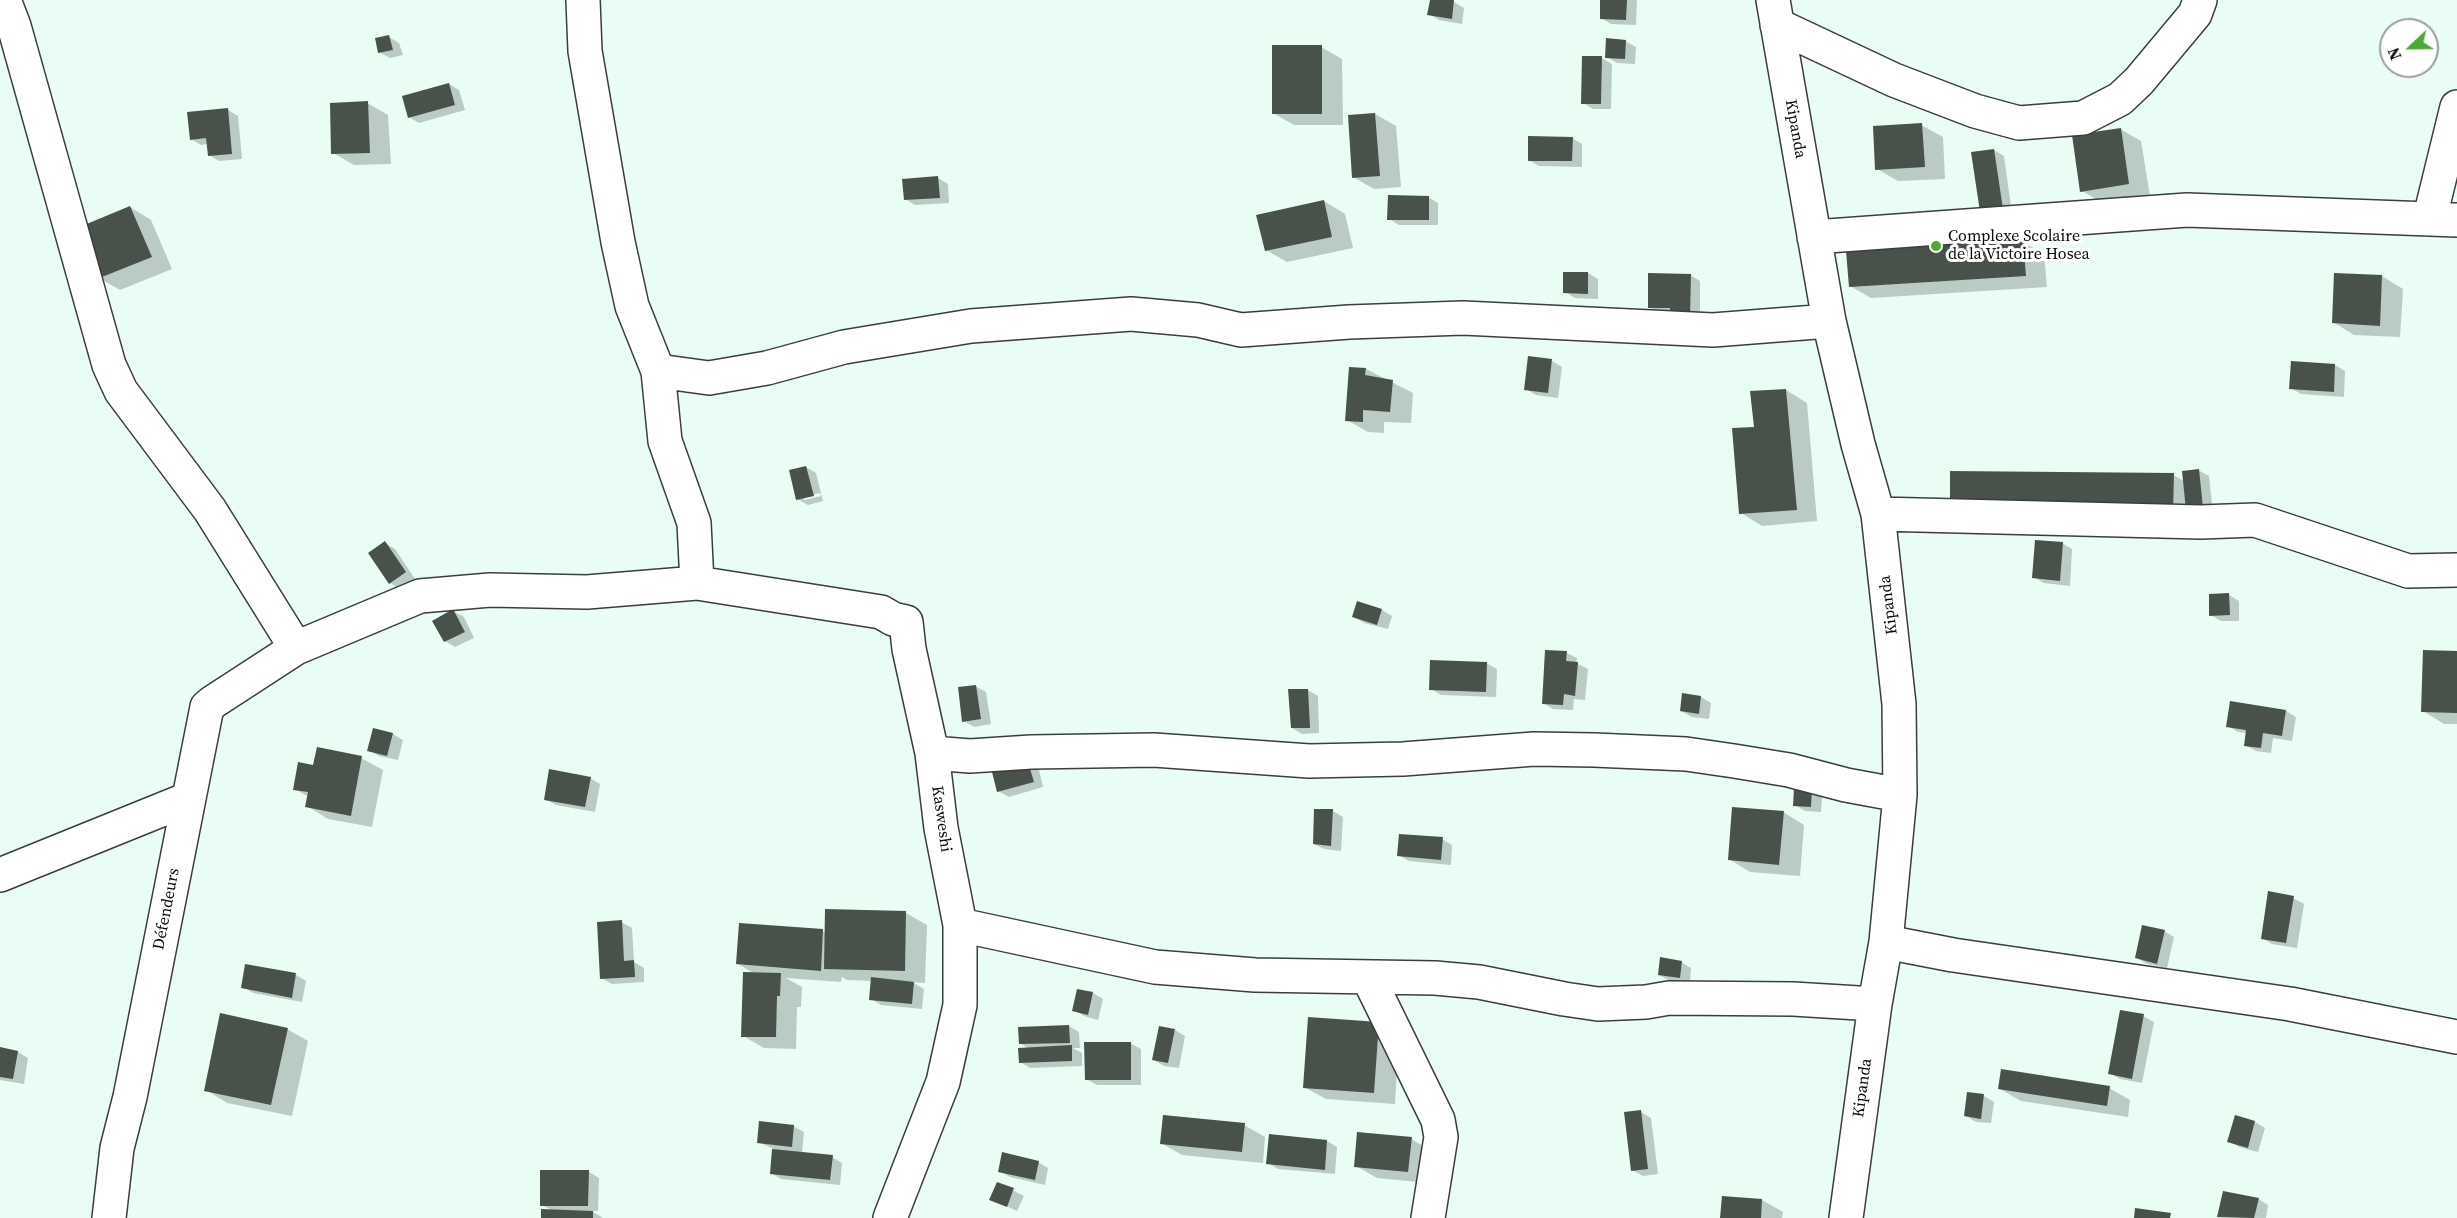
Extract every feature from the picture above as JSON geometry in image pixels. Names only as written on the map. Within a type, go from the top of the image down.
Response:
[{"type":"street","points":[[4,0],[14,26],[109,365],[121,391],[210,510],[296,648]]},
{"type":"street","points":[[583,0],[585,51],[618,242],[632,306],[658,371],[665,441],[693,523],[697,583]]},
{"type":"street","points":[[1775,12],[1894,80],[1975,111],[2019,123],[2083,118],[2120,99],[2139,81],[2196,14],[2200,0]]},
{"type":"street","name":"Kipanda","points":[[1775,12],[1829,321],[1858,444],[1878,514],[1899,704],[1900,795],[1886,942],[1875,1004],[1846,1218]]},
{"type":"street","points":[[1814,237],[2187,210],[2443,219],[2457,107]]},
{"type":"street","points":[[658,371],[709,378],[767,368],[844,347],[971,326],[1131,314],[1198,320],[1241,330],[1349,322],[1463,318],[1713,330],[1829,321]]},
{"type":"street","points":[[1878,514],[2201,522],[2255,520],[2408,571],[2457,570]]},
{"type":"street","name":"Défendeurs","points":[[109,1218],[117,1148],[130,1097],[207,707],[296,648],[420,596],[490,590],[587,592],[697,583]]},
{"type":"street","name":"Kasweshi","points":[[697,583],[881,612],[893,619],[906,622],[909,649],[932,753],[941,828],[960,925],[960,1005],[943,1082],[890,1218]]},
{"type":"street","points":[[932,753],[970,756],[1030,752],[1154,750],[1309,760],[1403,759],[1534,749],[1594,750],[1686,754],[1722,759],[1789,770],[1846,785],[1900,795]]},
{"type":"street","points":[[0,875],[188,799]]},
{"type":"street","points":[[960,925],[1155,967],[1255,975],[1401,977],[1479,982],[1598,1004],[1646,1002],[1669,998],[1793,999],[1875,1004]]},
{"type":"street","points":[[1886,942],[1953,955],[2290,1004],[2457,1037]]},
{"type":"street","points":[[1368,977],[1438,1120],[1441,1137],[1428,1218]]},
{"type":"building","points":[[1430,0],[1454,0],[1452,19],[1427,15]]},
{"type":"building","points":[[1600,0],[1627,0],[1626,20],[1600,19]]},
{"type":"building","points":[[389,35],[393,50],[378,53],[375,38]]},
{"type":"building","points":[[1606,38],[1626,40],[1625,59],[1605,58]]},
{"type":"building","points":[[1272,45],[1322,45],[1322,114],[1272,114]]},
{"type":"building","points":[[1582,56],[1602,56],[1601,104],[1581,104]]},
{"type":"building","points":[[449,83],[455,105],[408,118],[402,96]]},
{"type":"building","points":[[368,101],[370,153],[331,154],[330,103]]},
{"type":"building","points":[[228,108],[232,154],[208,156],[206,138],[190,140],[187,112]]},
{"type":"building","points":[[1375,113],[1380,176],[1352,178],[1348,115]]},
{"type":"building","points":[[1922,123],[1925,167],[1875,170],[1873,126]]},
{"type":"building","points":[[2121,128],[2129,184],[2080,192],[2072,135]]},
{"type":"building","points":[[1528,136],[1573,137],[1572,161],[1528,161]]},
{"type":"building","points":[[1994,149],[2003,209],[1980,212],[1971,152]]},
{"type":"building","points":[[938,176],[940,198],[904,200],[902,179]]},
{"type":"building","points":[[1388,195],[1429,196],[1429,220],[1387,220]]},
{"type":"building","points":[[1324,200],[1332,237],[1265,251],[1256,215]]},
{"type":"building","points":[[130,206],[152,257],[97,279],[77,228]]},
{"type":"building","points":[[2023,240],[2026,276],[1849,287],[1846,251]]},
{"type":"building","points":[[1563,272],[1588,272],[1588,294],[1563,293]]},
{"type":"building","points":[[1648,273],[1691,274],[1690,317],[1670,317],[1670,308],[1648,308]]},
{"type":"building","points":[[2334,273],[2382,275],[2380,326],[2332,323]]},
{"type":"building","points":[[1528,356],[1552,359],[1548,393],[1524,390]]},
{"type":"building","points":[[2291,361],[2335,364],[2334,392],[2289,389]]},
{"type":"building","points":[[1349,367],[1366,368],[1365,375],[1393,380],[1390,412],[1363,410],[1363,422],[1345,421]]},
{"type":"building","points":[[1786,389],[1797,510],[1739,514],[1732,428],[1754,427],[1750,391]]},
{"type":"building","points":[[806,466],[814,496],[796,500],[789,470]]},
{"type":"building","points":[[2199,469],[2203,508],[2186,510],[2182,471]]},
{"type":"building","points":[[1950,471],[2174,473],[2173,514],[1950,511]]},
{"type":"building","points":[[2035,540],[2063,542],[2060,581],[2032,578]]},
{"type":"building","points":[[385,541],[406,572],[389,584],[368,553]]},
{"type":"building","points":[[2229,593],[2230,615],[2209,616],[2209,594]]},
{"type":"building","points":[[1357,601],[1382,609],[1377,625],[1352,617]]},
{"type":"building","points":[[453,609],[465,632],[444,642],[432,621]]},
{"type":"building","points":[[1545,650],[1567,651],[1566,661],[1578,662],[1575,696],[1564,694],[1563,705],[1542,704]]},
{"type":"building","points":[[2423,650],[2457,651],[2457,713],[2421,712]]},
{"type":"building","points":[[1430,660],[1487,662],[1486,692],[1429,690]]},
{"type":"building","points":[[976,685],[981,719],[962,722],[958,687]]},
{"type":"building","points":[[1288,689],[1308,689],[1310,728],[1291,728]]},
{"type":"building","points":[[1682,693],[1701,696],[1699,714],[1680,711]]},
{"type":"building","points":[[2230,701],[2286,710],[2282,736],[2263,733],[2261,748],[2244,746],[2246,730],[2226,727]]},
{"type":"building","points":[[373,728],[393,733],[387,756],[367,751]]},
{"type":"building","points":[[317,747],[362,756],[351,816],[305,807],[308,792],[293,790],[298,762],[313,765]]},
{"type":"building","points":[[1028,762],[1034,782],[997,792],[992,772]]},
{"type":"building","points":[[549,769],[591,777],[585,807],[544,800]]},
{"type":"building","points":[[1794,788],[1812,789],[1811,807],[1793,806]]},
{"type":"building","points":[[1732,807],[1784,811],[1779,865],[1728,860]]},
{"type":"building","points":[[1314,809],[1333,809],[1331,846],[1313,844]]},
{"type":"building","points":[[1399,834],[1443,837],[1441,860],[1397,856]]},
{"type":"building","points":[[2268,891],[2294,896],[2286,943],[2261,939]]},
{"type":"building","points":[[825,909],[906,911],[905,971],[824,969]]},
{"type":"building","points":[[622,920],[624,961],[634,960],[635,977],[600,979],[597,922]]},
{"type":"building","points":[[739,923],[823,929],[821,971],[736,964]]},
{"type":"building","points":[[2142,925],[2165,930],[2157,964],[2135,958]]},
{"type":"building","points":[[1660,957],[1682,961],[1680,978],[1658,975]]},
{"type":"building","points":[[245,964],[296,973],[292,998],[241,988]]},
{"type":"building","points":[[743,972],[781,973],[780,996],[777,996],[776,1037],[741,1037]]},
{"type":"building","points":[[871,977],[914,982],[912,1004],[869,1000]]},
{"type":"building","points":[[1077,989],[1093,992],[1088,1015],[1072,1011]]},
{"type":"building","points":[[2120,1010],[2144,1014],[2132,1079],[2108,1074]]},
{"type":"building","points":[[220,1013],[288,1028],[271,1105],[204,1091]]},
{"type":"building","points":[[1308,1017],[1379,1022],[1374,1093],[1303,1088]]},
{"type":"building","points":[[1069,1025],[1070,1043],[1019,1044],[1018,1027]]},
{"type":"building","points":[[1159,1026],[1175,1029],[1168,1063],[1152,1060]]},
{"type":"building","points":[[1084,1042],[1131,1042],[1131,1080],[1085,1080]]},
{"type":"building","points":[[1072,1045],[1072,1061],[1019,1063],[1018,1048]]},
{"type":"building","points":[[0,1047],[18,1051],[13,1079],[0,1077]]},
{"type":"building","points":[[2001,1069],[2110,1086],[2107,1106],[1998,1089]]},
{"type":"building","points":[[1967,1092],[1984,1094],[1981,1119],[1964,1116]]},
{"type":"building","points":[[1641,1110],[1648,1169],[1631,1171],[1624,1112]]},
{"type":"building","points":[[1163,1115],[1245,1123],[1242,1152],[1160,1144]]},
{"type":"building","points":[[2235,1115],[2255,1121],[2248,1148],[2227,1142]]},
{"type":"building","points":[[759,1121],[794,1125],[792,1147],[757,1143]]},
{"type":"building","points":[[1357,1132],[1412,1137],[1408,1172],[1354,1167]]},
{"type":"building","points":[[1269,1134],[1327,1140],[1325,1170],[1266,1164]]},
{"type":"building","points":[[772,1149],[833,1155],[830,1180],[770,1174]]},
{"type":"building","points":[[1002,1152],[1039,1161],[1035,1180],[998,1172]]},
{"type":"building","points":[[540,1170],[589,1170],[588,1206],[540,1206]]},
{"type":"building","points":[[997,1182],[1014,1188],[1007,1207],[989,1200]]},
{"type":"building","points":[[2223,1191],[2259,1198],[2254,1218],[2217,1217]]},
{"type":"building","points":[[1722,1196],[1762,1199],[1761,1218],[1720,1218]]},
{"type":"building","points":[[2135,1208],[2171,1213],[2170,1218],[2134,1218]]},
{"type":"building","points":[[541,1209],[593,1211],[593,1218],[541,1218]]},
{"type":"place","name":"Complexe Scolaire de la Victoire Hosea","points":[[1936,246]]}]
